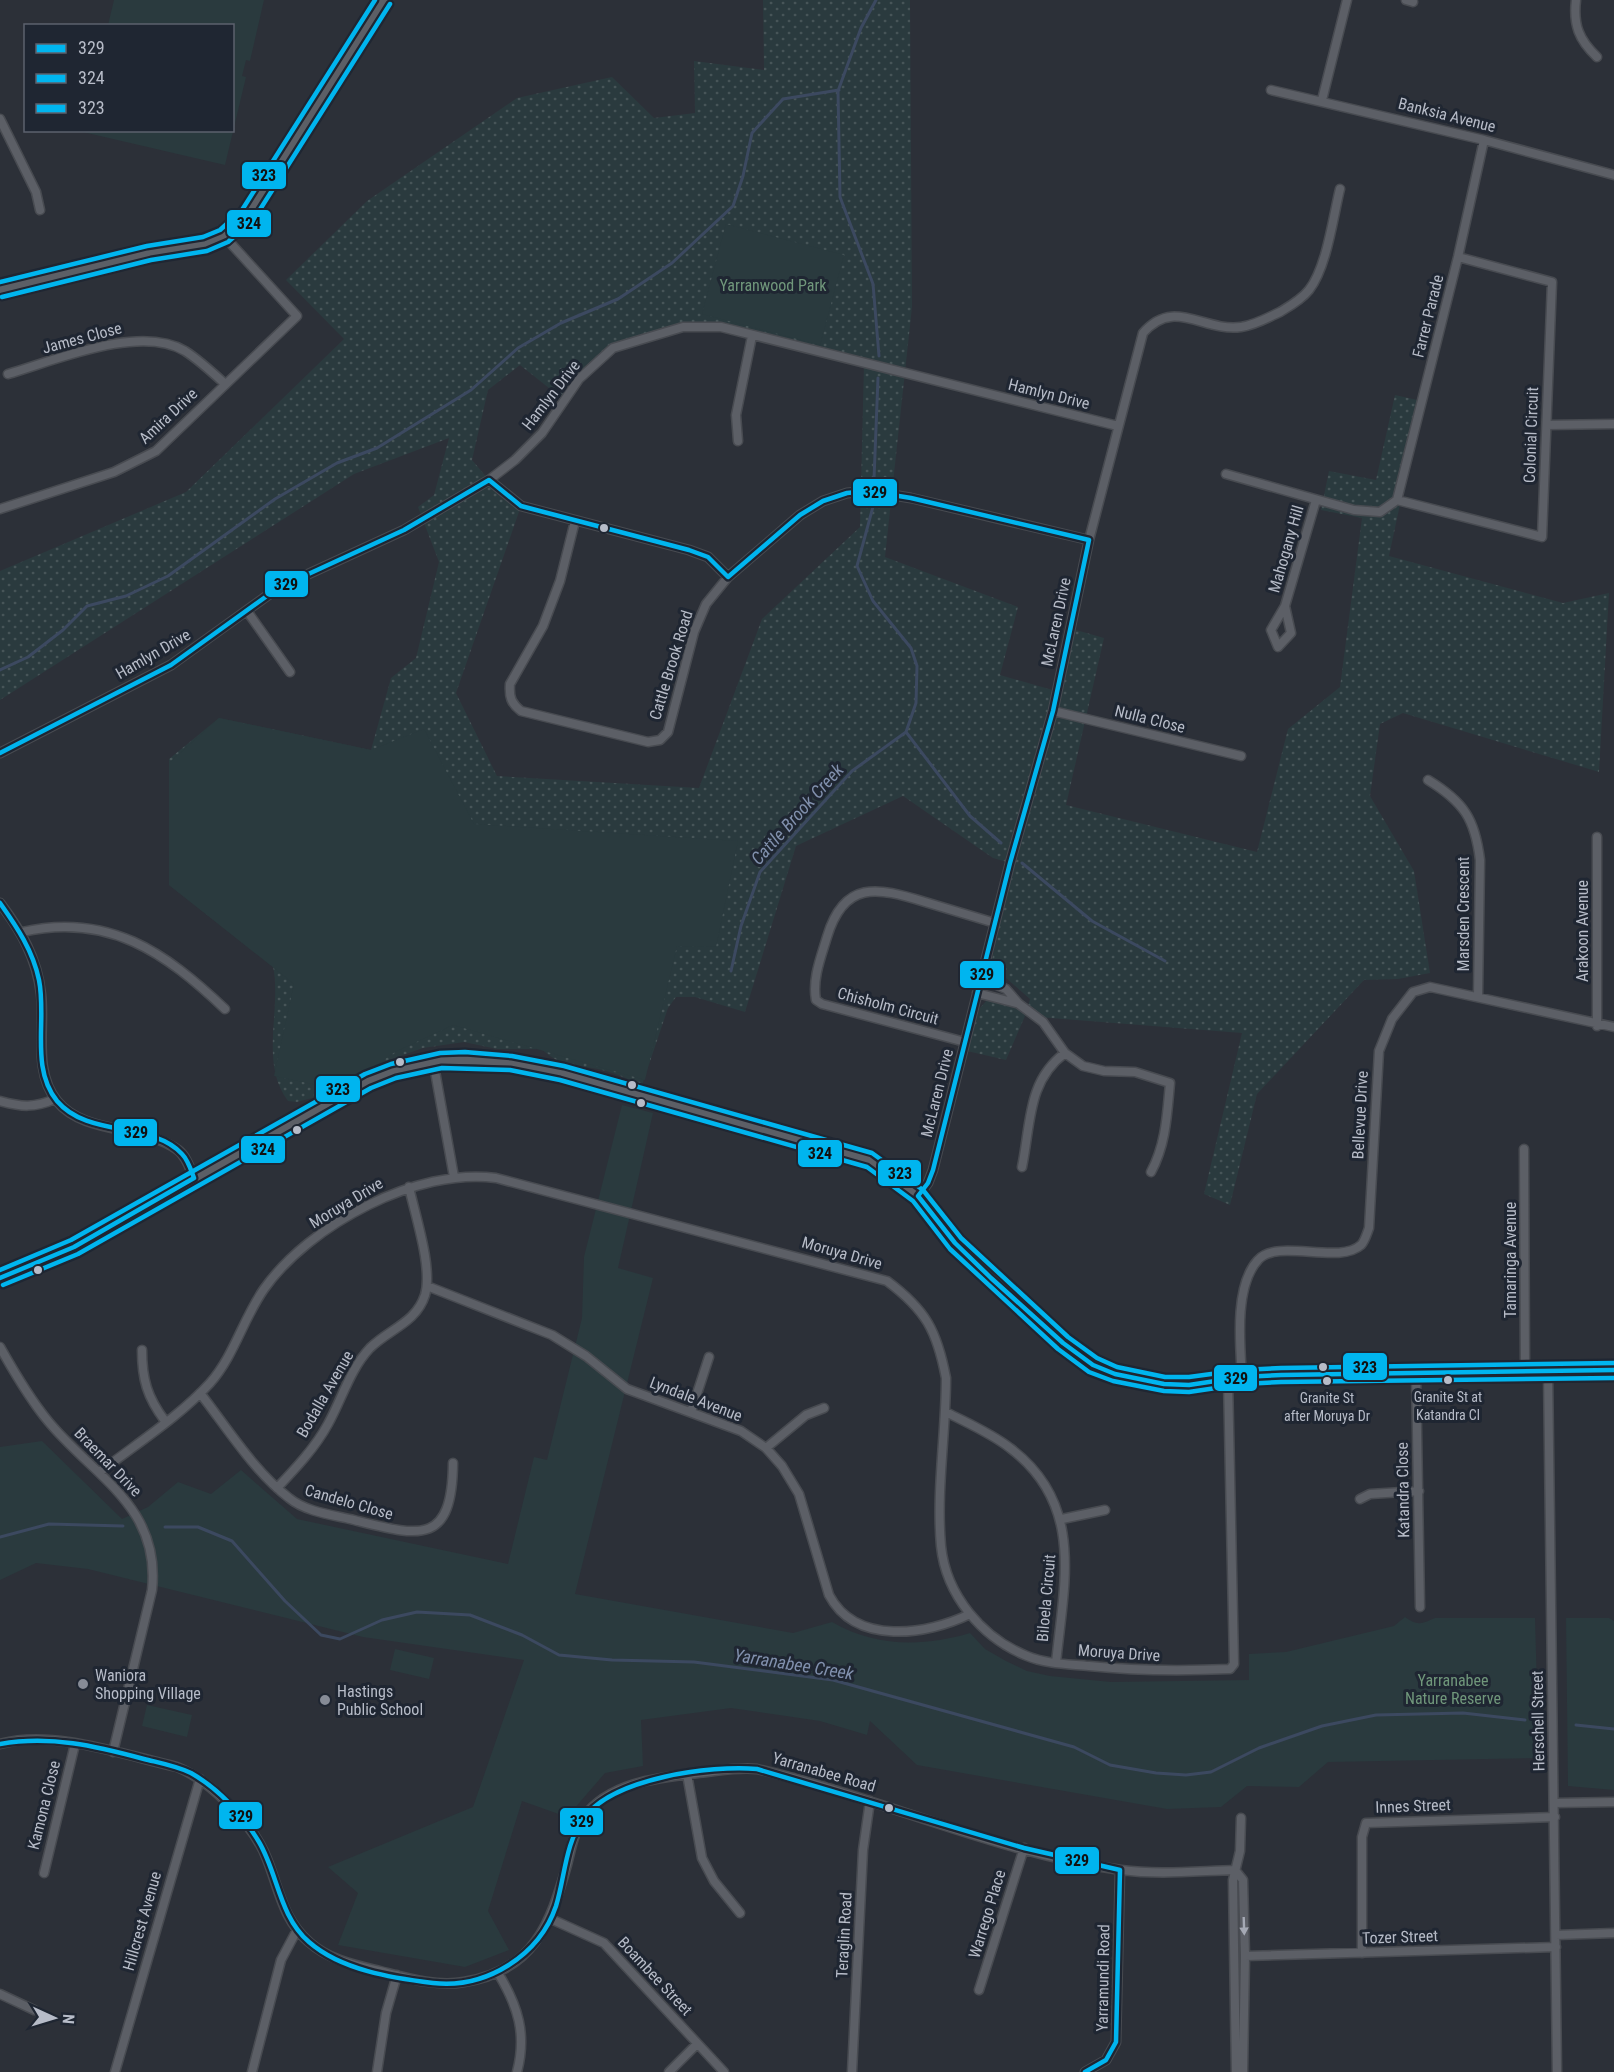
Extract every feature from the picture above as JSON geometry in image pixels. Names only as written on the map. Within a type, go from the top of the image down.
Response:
[{"type":"street","points":[[0,290],[149,253],[205,244],[224,236],[252,208],[384,0]]},
{"type":"street","points":[[1322,100],[1347,0]]},
{"type":"street","points":[[1576,0],[1576,27],[1582,42],[1597,57]]},
{"type":"street","name":"Banksia Avenue","points":[[1271,90],[1322,100],[1484,140],[1614,175]]},
{"type":"street","points":[[0,119],[36,192],[40,210]]},
{"type":"street","name":"Farrer Parade","points":[[1397,500],[1458,257],[1484,140]]},
{"type":"street","name":"McLaren Drive","points":[[918,1196],[928,1183],[933,1170],[995,923],[1053,711],[1089,540],[1143,333],[1154,320],[1168,316],[1221,327],[1240,327],[1257,323],[1296,303],[1309,290],[1319,273],[1340,189]]},
{"type":"street","name":"Amira Drive","points":[[0,509],[114,472],[143,459],[172,436],[297,316],[224,236]]},
{"type":"street","name":"Colonial Circuit","points":[[1397,500],[1542,537],[1552,282],[1458,257]]},
{"type":"street","name":"Hamlyn Drive","points":[[0,753],[171,665],[278,588],[404,530],[489,480],[515,460],[542,433],[579,379],[613,348],[683,327],[721,327],[1118,426]]},
{"type":"street","points":[[738,441],[736,415],[752,336]]},
{"type":"street","name":"James Close","points":[[8,374],[123,342],[150,340],[185,351],[225,383]]},
{"type":"street","points":[[1547,425],[1614,424]]},
{"type":"street","name":"Mahogany Hill","points":[[1226,474],[1354,510],[1380,512],[1397,500]]},
{"type":"street","points":[[489,480],[521,506],[689,550],[708,557],[728,577]]},
{"type":"street","name":"Cattle Brook Road","points":[[575,521],[560,581],[543,626],[510,684],[509,695],[514,705],[521,711],[648,742],[660,740],[668,732],[694,632],[706,604],[728,577],[800,515],[823,501],[847,493],[868,491],[911,498],[1089,540]]},
{"type":"street","name":"Mahogany Hill","points":[[1285,606],[1316,500]]},
{"type":"street","points":[[247,611],[290,672]]},
{"type":"street","name":"Nulla Close","points":[[1053,711],[1241,756]]},
{"type":"street","name":"Marsden Crescent","points":[[1428,780],[1461,805],[1471,820],[1478,840],[1480,860],[1478,996]]},
{"type":"street","name":"Arakoon Avenue","points":[[1597,837],[1598,1026]]},
{"type":"street","name":"Chisholm Circuit","points":[[965,1042],[822,1004],[816,1000],[815,979],[833,917],[842,904],[865,891],[890,891],[995,923]]},
{"type":"street","points":[[0,903],[22,932],[34,962],[41,993],[43,1065],[55,1099],[69,1112],[85,1120],[170,1145],[184,1156],[194,1178]]},
{"type":"street","points":[[22,932],[50,925],[81,926],[123,937],[164,958],[195,980],[225,1009]]},
{"type":"street","points":[[981,978],[1006,989],[1020,1004],[1043,1022],[1065,1053],[1083,1066],[1135,1072],[1170,1083],[1165,1136],[1160,1156],[1151,1172]]},
{"type":"street","name":"Bellevue Drive","points":[[1242,1377],[1242,1308],[1250,1273],[1258,1259],[1274,1252],[1350,1251],[1362,1244],[1369,1228],[1379,1051],[1392,1019],[1413,992],[1430,987],[1478,996],[1598,1026],[1614,1027]]},
{"type":"street","points":[[977,993],[1020,1004]]},
{"type":"street","points":[[1022,1167],[1029,1111],[1039,1083],[1053,1062],[1065,1053]]},
{"type":"street","points":[[0,1278],[74,1247],[368,1081],[402,1067],[433,1060],[474,1057],[513,1062],[833,1147],[870,1160],[918,1196],[955,1242],[1063,1343],[1094,1365],[1115,1374],[1164,1384],[1189,1385],[1257,1376],[1614,1370]]},
{"type":"street","points":[[433,1060],[454,1176]]},
{"type":"street","points":[[0,1101],[22,1107],[38,1107],[55,1099]]},
{"type":"street","name":"Tamaringa Avenue","points":[[1524,1149],[1525,1370]]},
{"type":"street","name":"Moruya Drive","points":[[100,1472],[200,1393],[221,1369],[253,1305],[290,1258],[333,1227],[382,1198],[409,1187],[454,1176],[480,1176],[528,1186],[887,1281],[908,1297],[933,1329],[946,1378],[941,1548],[957,1595],[970,1614],[1006,1646],[1027,1656],[1056,1663],[1152,1672],[1230,1669],[1234,1664],[1228,1379]]},
{"type":"street","name":"Bodalla Avenue","points":[[277,1488],[321,1436],[363,1357],[381,1339],[416,1314],[427,1286],[426,1266],[409,1187]]},
{"type":"street","name":"Lyndale Avenue","points":[[427,1286],[552,1335],[586,1356],[627,1389],[741,1431],[766,1448],[782,1466],[799,1494],[829,1595],[842,1613],[869,1627],[902,1633],[933,1629],[970,1614]]},
{"type":"street","name":"Braemar Drive","points":[[0,1347],[16,1377],[49,1422],[100,1472],[137,1516],[150,1544],[153,1574],[146,1616],[113,1752]]},
{"type":"street","points":[[142,1350],[142,1378],[156,1409],[165,1421]]},
{"type":"street","points":[[691,1412],[709,1357]]},
{"type":"street","points":[[1241,1359],[1257,1376]]},
{"type":"street","name":"Herschell Street","points":[[1548,1370],[1557,2072]]},
{"type":"street","name":"Katandra Close","points":[[1416,1373],[1420,1607]]},
{"type":"street","name":"Candelo Close","points":[[200,1393],[262,1475],[302,1506],[403,1532],[427,1531],[444,1516],[452,1493],[453,1463]]},
{"type":"street","points":[[766,1448],[806,1415],[824,1408]]},
{"type":"street","name":"Biloela Circuit","points":[[946,1412],[1010,1448],[1023,1459],[1041,1479],[1062,1519],[1066,1569],[1056,1663]]},
{"type":"street","points":[[1360,1499],[1370,1494],[1419,1491]]},
{"type":"street","points":[[1062,1519],[1105,1510]]},
{"type":"street","name":"Yarranabee Road","points":[[0,1744],[28,1740],[75,1744],[177,1767],[200,1779],[232,1809],[257,1840],[266,1856],[283,1908],[308,1942],[328,1956],[397,1975],[448,1984],[485,1978],[498,1973],[530,1947],[551,1919],[576,1833],[591,1809],[617,1791],[633,1784],[687,1774],[757,1768],[1024,1848],[1120,1870],[1149,1873],[1235,1870]]},
{"type":"street","name":"Kamona Close","points":[[44,1873],[75,1744]]},
{"type":"street","points":[[687,1774],[702,1858],[714,1881],[740,1913]]},
{"type":"street","name":"Hillcrest Avenue","points":[[115,2072],[200,1779]]},
{"type":"street","name":"Teraglin Road","points":[[852,2072],[863,1850],[870,1801]]},
{"type":"street","points":[[1555,1803],[1614,1802]]},
{"type":"street","name":"Innes Street","points":[[1362,1953],[1362,1837],[1366,1824],[1555,1816]]},
{"type":"street","points":[[1236,2072],[1233,1880],[1240,1851],[1241,1818]]},
{"type":"street","name":"Warrego Place","points":[[979,1990],[1024,1848]]},
{"type":"street","name":"Yarramundi Road","points":[[1085,2072],[1106,2060],[1116,2042],[1120,1870]]},
{"type":"street","points":[[1235,1870],[1243,1880],[1245,1956],[1243,2072]]},
{"type":"street","name":"Boambee Street","points":[[551,1919],[604,1943],[724,2072]]},
{"type":"street","points":[[252,2072],[281,1960],[297,1930]]},
{"type":"street","points":[[1556,1935],[1614,1933]]},
{"type":"street","name":"Tozer Street","points":[[1245,1956],[1556,1947]]},
{"type":"street","points":[[498,1973],[520,2016],[522,2037],[517,2072]]},
{"type":"street","points":[[377,2072],[386,2013],[397,1975]]},
{"type":"street","points":[[0,1994],[34,2010]]},
{"type":"street","points":[[669,2072],[697,2044]]},
{"type":"green space","points":[[114,0],[264,0],[250,61],[246,60],[242,76],[246,77],[234,127],[234,24],[108,24]]},
{"type":"green space","points":[[763,0],[910,0],[912,307],[885,557],[1018,607],[1000,675],[1056,691],[1069,628],[1104,638],[1066,805],[1257,852],[1288,729],[1340,687],[1362,518],[1321,510],[1329,471],[1376,480],[1395,395],[1422,401],[1389,556],[1563,603],[1609,593],[1599,772],[1403,713],[1380,724],[1370,796],[1414,871],[1430,973],[1398,979],[1364,980],[1257,1094],[1230,1205],[1204,1194],[1242,1033],[1025,1016],[1030,999],[991,965],[1010,863],[993,858],[903,796],[796,846],[745,1012],[695,997],[676,997],[668,1008],[642,1085],[607,1071],[564,1063],[541,1049],[497,1049],[464,1042],[423,1048],[389,1060],[341,1090],[297,1102],[288,1101],[279,1086],[273,1053],[275,983],[273,966],[169,885],[169,759],[219,718],[371,750],[391,678],[416,658],[439,562],[418,507],[434,495],[449,438],[354,474],[0,700],[0,571],[186,492],[344,339],[286,280],[367,201],[517,98],[612,77],[654,118],[695,113],[694,61],[764,70]],"holes":[[[683,327],[721,327],[864,364],[860,527],[762,619],[699,788],[497,776],[456,693],[521,506],[489,480],[472,460],[488,390],[520,365],[564,400],[613,348]]]},
{"type":"green space","points":[[83,132],[233,132],[225,165]]},
{"type":"green space","name":"Yarranwood Park","points":[[726,224],[844,255],[820,345],[702,314]]},
{"type":"green space","points":[[219,718],[371,750],[424,729],[474,824],[738,841],[716,947],[677,946],[645,1080],[453,1025],[395,1052],[341,1090],[274,1076],[294,984],[169,885],[169,763]]},
{"type":"green space","points":[[987,1000],[1021,1010],[1025,1016],[1006,1060],[967,1051],[979,1009]]},
{"type":"green space","name":"Yarranabee Nature Reserve","points":[[622,1105],[653,1113],[618,1268],[653,1278],[575,1594],[793,1633],[832,1622],[865,1636],[900,1642],[935,1641],[970,1633],[985,1649],[1027,1671],[1050,1676],[1111,1682],[1249,1680],[1249,1654],[1286,1652],[1394,1626],[1405,1617],[1420,1623],[1435,1618],[1535,1618],[1539,1758],[1328,1762],[1299,1787],[1247,1786],[1221,1807],[1167,1809],[917,1765],[870,1721],[867,1735],[820,1721],[731,1708],[641,1720],[643,1766],[605,1773],[567,1817],[522,1801],[488,1911],[509,1950],[465,1967],[338,1945],[358,1893],[328,1867],[473,1807],[524,1660],[363,1637],[88,1569],[36,1563],[0,1580],[0,1447],[42,1441],[122,1519],[148,1507],[178,1482],[211,1494],[241,1470],[297,1519],[508,1564],[534,1457],[547,1460],[582,1318],[584,1257]]},
{"type":"green space","points":[[1566,1618],[1609,1618],[1614,1621],[1614,1790],[1568,1786]]},
{"type":"green space","points":[[395,1649],[434,1658],[429,1679],[390,1670]]},
{"type":"green space","points":[[147,1705],[192,1715],[187,1737],[142,1726]]},
{"type":"waterway","name":"Cattle Brook Creek","points":[[876,0],[861,28],[838,91],[840,197],[873,284],[879,356]]},
{"type":"waterway","points":[[0,670],[28,657],[63,630],[87,606],[126,596],[168,576],[275,499],[337,463],[377,448],[471,390],[518,348],[561,323],[618,299],[672,263],[733,206],[743,176],[752,133],[783,99],[839,90]]},
{"type":"waterway","name":"Cattle Brook Creek","points":[[874,479],[878,378]]},
{"type":"waterway","name":"Cattle Brook Creek","points":[[874,503],[857,566],[873,601],[911,648],[917,666],[916,703],[906,732],[970,816],[1001,843]]},
{"type":"waterway","name":"Cattle Brook Creek","points":[[731,971],[741,926],[760,872],[852,771],[906,732]]},
{"type":"waterway","name":"Cattle Brook Creek","points":[[1022,863],[1092,921],[1165,961]]},
{"type":"waterway","name":"Yarranabee Creek","points":[[0,1537],[49,1524],[123,1526]]},
{"type":"waterway","name":"Yarranabee Creek","points":[[165,1527],[198,1527],[232,1541],[285,1601],[321,1635],[340,1639],[382,1620],[417,1612],[470,1615],[522,1635],[559,1655],[612,1660],[694,1662],[833,1680],[1074,1747],[1110,1765],[1156,1773],[1186,1775],[1211,1772],[1259,1748],[1322,1726],[1376,1715],[1463,1713],[1525,1720]]},
{"type":"waterway","points":[[1576,1725],[1614,1729]]},
{"type":"transit line","name":"323","points":[[0,282],[147,246],[203,237],[220,230],[242,210],[375,0]]},
{"type":"transit line","name":"324","points":[[2,297],[151,260],[207,251],[228,242],[254,219],[390,4]]},
{"type":"transit line","name":"329","points":[[0,753],[171,665],[278,588],[404,530],[489,480],[521,506],[689,550],[708,557],[728,577],[800,515],[823,501],[847,493],[868,491],[911,498],[1089,540],[1053,711],[1010,863],[933,1170],[928,1183],[918,1196],[955,1243],[991,1278],[1063,1343],[1093,1365],[1115,1374],[1164,1384],[1189,1385],[1242,1377],[1281,1375],[1614,1370]]},
{"type":"transit line","name":"329","points":[[0,903],[24,940],[36,969],[41,995],[41,1043],[44,1074],[57,1101],[70,1113],[85,1120],[137,1132],[169,1144],[184,1156],[194,1178],[74,1247],[0,1278]]},
{"type":"transit line","name":"323","points":[[0,1270],[71,1240],[365,1074],[391,1064],[440,1053],[465,1052],[512,1056],[564,1066],[872,1153],[923,1190],[961,1238],[1068,1337],[1097,1358],[1117,1367],[1165,1377],[1189,1377],[1241,1370],[1281,1368],[1614,1363]]},
{"type":"transit line","name":"324","points":[[3,1285],[78,1254],[371,1088],[396,1078],[442,1068],[510,1070],[560,1080],[867,1167],[913,1201],[950,1249],[1058,1349],[1089,1372],[1113,1381],[1164,1391],[1189,1392],[1243,1384],[1281,1382],[1614,1378]]},
{"type":"transit line","name":"329","points":[[0,1744],[37,1741],[73,1743],[162,1763],[191,1773],[221,1795],[253,1832],[265,1854],[291,1920],[309,1942],[322,1952],[351,1966],[384,1975],[433,1983],[472,1981],[508,1966],[524,1954],[548,1924],[556,1906],[569,1849],[584,1818],[598,1804],[617,1793],[639,1784],[689,1772],[714,1769],[757,1769],[1024,1848],[1120,1870],[1116,2042],[1106,2060],[1085,2072]]},
{"type":"place","name":"Granite St at Katandra Cl","points":[[1448,1380]]},
{"type":"place","name":"Granite St after Moruya Dr","points":[[1327,1381]]},
{"type":"place","name":"Waniora Shopping Village","points":[[83,1684]]},
{"type":"place","name":"Hastings Public School","points":[[325,1700]]}]
